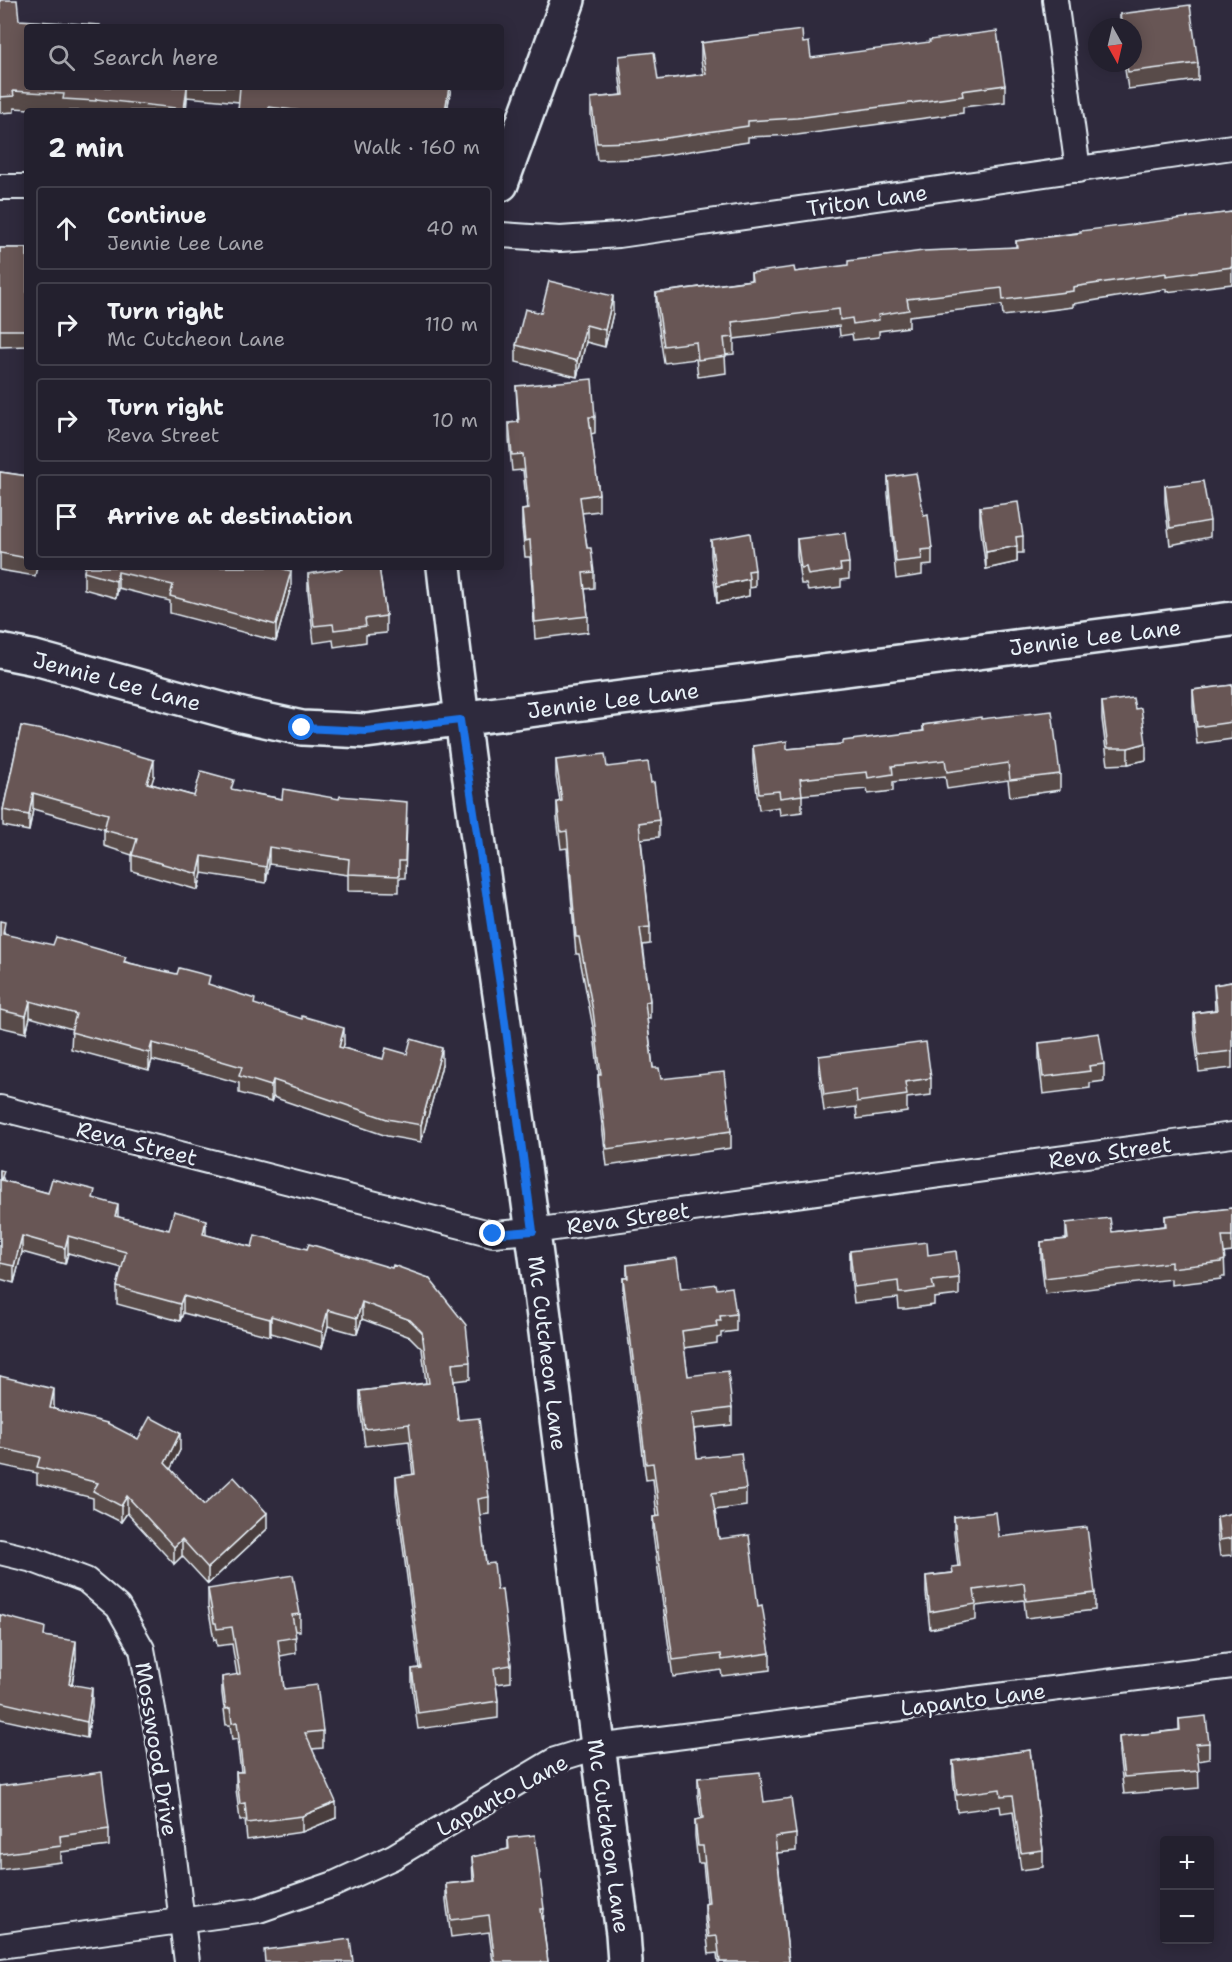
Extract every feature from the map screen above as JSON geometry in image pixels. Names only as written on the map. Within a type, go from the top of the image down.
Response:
[{"type":"street","points":[[504,176],[568,0]]},
{"type":"street","points":[[1055,0],[1078,170]]},
{"type":"street","name":"Triton Lane","points":[[504,235],[560,239],[619,235],[1232,147]]},
{"type":"street","points":[[0,187],[24,187]]},
{"type":"street","name":"Mc Cutcheon Lane","points":[[444,570],[460,720],[500,985],[533,1231],[625,1962]]},
{"type":"street","name":"Jennie Lee Lane","points":[[0,651],[35,658],[242,715],[302,728],[366,731],[1232,619]]},
{"type":"street","name":"Reva Street","points":[[0,1108],[493,1234],[533,1231],[1232,1136]]},
{"type":"street","name":"Mosswood Drive","points":[[0,1552],[33,1560],[86,1580],[118,1606],[142,1649],[161,1753],[187,1962]]},
{"type":"street","name":"Lapanto Lane","points":[[0,1946],[259,1910],[334,1884],[393,1857],[555,1760],[597,1747],[1232,1666]]},
{"type":"building","points":[[0,0],[17,0],[19,20],[84,24],[24,24],[24,90],[187,90],[184,108],[96,99],[96,101],[63,99],[64,94],[13,91],[14,96],[0,97]]},
{"type":"building","points":[[1190,5],[1198,63],[1142,70],[1142,18],[1121,18],[1120,14]]},
{"type":"building","points":[[802,30],[803,43],[809,42],[811,58],[997,31],[1005,85],[962,91],[963,96],[797,118],[748,121],[748,126],[639,142],[597,143],[591,98],[624,95],[619,56],[654,52],[658,80],[706,74],[701,43]]},
{"type":"building","points":[[240,90],[448,90],[446,108],[238,108]]},
{"type":"building","points":[[1232,212],[1232,267],[1166,276],[1166,273],[1073,287],[1073,291],[1003,300],[1002,288],[907,299],[909,310],[878,315],[879,320],[853,324],[852,318],[840,320],[839,309],[732,322],[734,337],[724,338],[726,356],[698,360],[696,342],[664,346],[656,293],[752,280],[751,273],[794,267],[795,272],[848,265],[848,261],[923,251],[1017,247],[1016,241]]},
{"type":"building","points":[[0,248],[24,248],[24,330],[0,330]]},
{"type":"building","points":[[549,281],[613,296],[605,330],[586,325],[577,361],[516,345],[525,309],[541,313]]},
{"type":"building","points":[[592,379],[595,417],[589,417],[599,494],[580,497],[587,548],[591,548],[594,572],[583,573],[588,616],[535,622],[530,540],[525,541],[522,510],[529,509],[523,454],[512,455],[509,423],[519,422],[516,386]]},
{"type":"building","points":[[0,472],[24,476],[24,557],[0,553]]},
{"type":"building","points":[[916,473],[924,516],[928,515],[932,549],[921,550],[922,559],[896,562],[888,477]]},
{"type":"building","points":[[1203,481],[1210,521],[1170,528],[1165,486]]},
{"type":"building","points":[[1018,502],[1023,536],[1016,537],[1017,546],[986,552],[980,507]]},
{"type":"building","points":[[750,533],[755,570],[748,571],[749,579],[717,586],[711,540]]},
{"type":"building","points":[[845,533],[849,563],[840,564],[841,570],[808,575],[806,567],[801,568],[797,539]]},
{"type":"building","points":[[84,570],[291,571],[276,625],[170,596],[173,585],[118,572],[116,581],[84,572]]},
{"type":"building","points":[[335,570],[379,570],[386,616],[365,619],[366,626],[334,630],[333,624],[314,626],[308,574]]},
{"type":"building","points":[[1232,685],[1232,722],[1197,727],[1193,690]]},
{"type":"building","points":[[1133,698],[1135,709],[1141,708],[1146,743],[1128,748],[1108,748],[1102,702]]},
{"type":"building","points":[[1052,711],[1060,774],[1010,780],[1008,763],[947,772],[945,760],[892,766],[893,774],[868,778],[867,772],[800,779],[802,795],[780,798],[779,791],[759,793],[753,746],[787,741],[787,749],[843,744],[843,741],[924,731],[923,725]]},
{"type":"building","points":[[21,726],[63,734],[154,760],[147,783],[194,796],[201,771],[234,780],[231,789],[282,799],[283,789],[339,799],[340,796],[407,802],[405,861],[399,861],[399,876],[348,874],[349,859],[269,847],[266,867],[202,856],[198,874],[132,855],[137,839],[104,830],[108,814],[33,793],[29,815],[3,810]]},
{"type":"building","points":[[605,754],[607,767],[648,762],[651,783],[654,782],[659,820],[639,823],[650,927],[640,928],[650,1001],[645,1002],[653,1068],[659,1068],[661,1079],[724,1072],[731,1131],[607,1149],[593,1011],[579,937],[576,937],[567,831],[561,832],[557,802],[562,801],[556,760]]},
{"type":"building","points":[[0,921],[5,922],[3,934],[53,945],[56,937],[126,957],[124,962],[177,974],[179,968],[210,976],[208,984],[255,999],[254,1004],[302,1019],[302,1016],[344,1028],[339,1047],[383,1059],[386,1048],[407,1054],[411,1039],[442,1048],[421,1125],[387,1119],[273,1080],[271,1086],[239,1076],[242,1067],[204,1056],[152,1043],[149,1053],[71,1032],[76,1014],[30,1001],[26,1016],[0,1010]]},
{"type":"building","points":[[1232,982],[1232,1051],[1199,1055],[1194,1013],[1217,1010],[1214,985]]},
{"type":"building","points":[[1099,1033],[1104,1064],[1089,1066],[1090,1071],[1043,1077],[1039,1043]]},
{"type":"building","points":[[926,1042],[931,1078],[905,1082],[907,1095],[857,1102],[856,1090],[824,1095],[819,1056]]},
{"type":"building","points":[[0,1170],[4,1171],[1,1180],[48,1193],[52,1179],[95,1190],[93,1198],[118,1205],[115,1216],[169,1230],[174,1211],[206,1220],[203,1234],[252,1247],[255,1235],[307,1249],[309,1244],[392,1268],[393,1265],[429,1278],[466,1325],[470,1362],[452,1364],[458,1420],[479,1418],[489,1497],[478,1499],[486,1564],[494,1563],[497,1590],[502,1589],[511,1665],[494,1668],[498,1701],[418,1713],[412,1669],[421,1668],[396,1477],[415,1474],[409,1424],[365,1429],[360,1391],[429,1383],[422,1332],[410,1320],[362,1302],[357,1318],[328,1310],[322,1332],[271,1316],[270,1319],[183,1296],[180,1304],[117,1287],[126,1252],[68,1236],[65,1248],[22,1236],[14,1266],[0,1263]]},
{"type":"building","points":[[1232,1208],[1232,1236],[1222,1236],[1225,1260],[1221,1262],[1171,1268],[1171,1262],[1045,1278],[1041,1242],[1068,1239],[1066,1223],[1110,1218],[1112,1232],[1166,1226],[1165,1216]]},
{"type":"building","points":[[927,1242],[928,1255],[956,1251],[959,1278],[932,1281],[934,1289],[906,1293],[899,1293],[898,1281],[854,1287],[850,1251]]},
{"type":"building","points":[[677,1258],[681,1289],[716,1284],[717,1289],[732,1287],[736,1314],[720,1316],[721,1321],[716,1321],[717,1326],[682,1331],[688,1376],[728,1371],[732,1408],[692,1413],[697,1458],[741,1453],[746,1489],[712,1493],[719,1539],[749,1535],[758,1606],[762,1605],[770,1653],[722,1660],[721,1654],[673,1660],[653,1517],[660,1516],[653,1463],[646,1464],[623,1278],[628,1278],[627,1265]]},
{"type":"building","points":[[0,1376],[54,1389],[50,1408],[107,1423],[138,1439],[150,1417],[180,1433],[165,1463],[204,1505],[234,1477],[267,1513],[208,1568],[182,1539],[174,1547],[127,1496],[121,1506],[93,1491],[98,1483],[37,1467],[40,1457],[0,1448]]},
{"type":"building","points":[[996,1512],[999,1537],[1087,1527],[1095,1593],[1026,1601],[1024,1583],[974,1590],[976,1604],[930,1612],[926,1576],[953,1573],[952,1567],[960,1566],[954,1517]]},
{"type":"building","points":[[1232,1513],[1232,1538],[1220,1540],[1217,1517]]},
{"type":"building","points":[[293,1575],[300,1614],[292,1615],[296,1637],[278,1640],[284,1689],[317,1685],[323,1731],[305,1733],[336,1802],[302,1816],[247,1823],[245,1803],[240,1804],[236,1772],[243,1772],[237,1722],[232,1723],[230,1708],[226,1709],[222,1677],[240,1674],[232,1627],[217,1629],[208,1589]]},
{"type":"building","points":[[0,1615],[45,1627],[44,1636],[76,1641],[69,1684],[92,1688],[87,1722],[0,1702]]},
{"type":"building","points":[[1206,1716],[1209,1743],[1196,1744],[1199,1771],[1124,1777],[1119,1737],[1180,1730],[1179,1719]]},
{"type":"building","points":[[1030,1750],[1043,1850],[1021,1853],[1013,1795],[1001,1796],[1000,1789],[957,1795],[953,1761]]},
{"type":"building","points":[[102,1772],[109,1829],[60,1836],[61,1846],[0,1854],[0,1786]]},
{"type":"building","points":[[760,1772],[764,1802],[791,1798],[796,1834],[775,1837],[789,1962],[720,1962],[717,1936],[709,1937],[705,1904],[709,1903],[703,1846],[698,1846],[695,1820],[703,1818],[698,1778]]},
{"type":"building","points":[[535,1835],[548,1962],[495,1962],[489,1915],[451,1920],[446,1884],[475,1881],[472,1857],[509,1849],[508,1838]]},
{"type":"building","points":[[350,1939],[353,1962],[265,1962],[264,1950]]},
{"type":"route","points":[[302,728],[366,731],[460,720],[500,985],[533,1231],[493,1234]]}]
